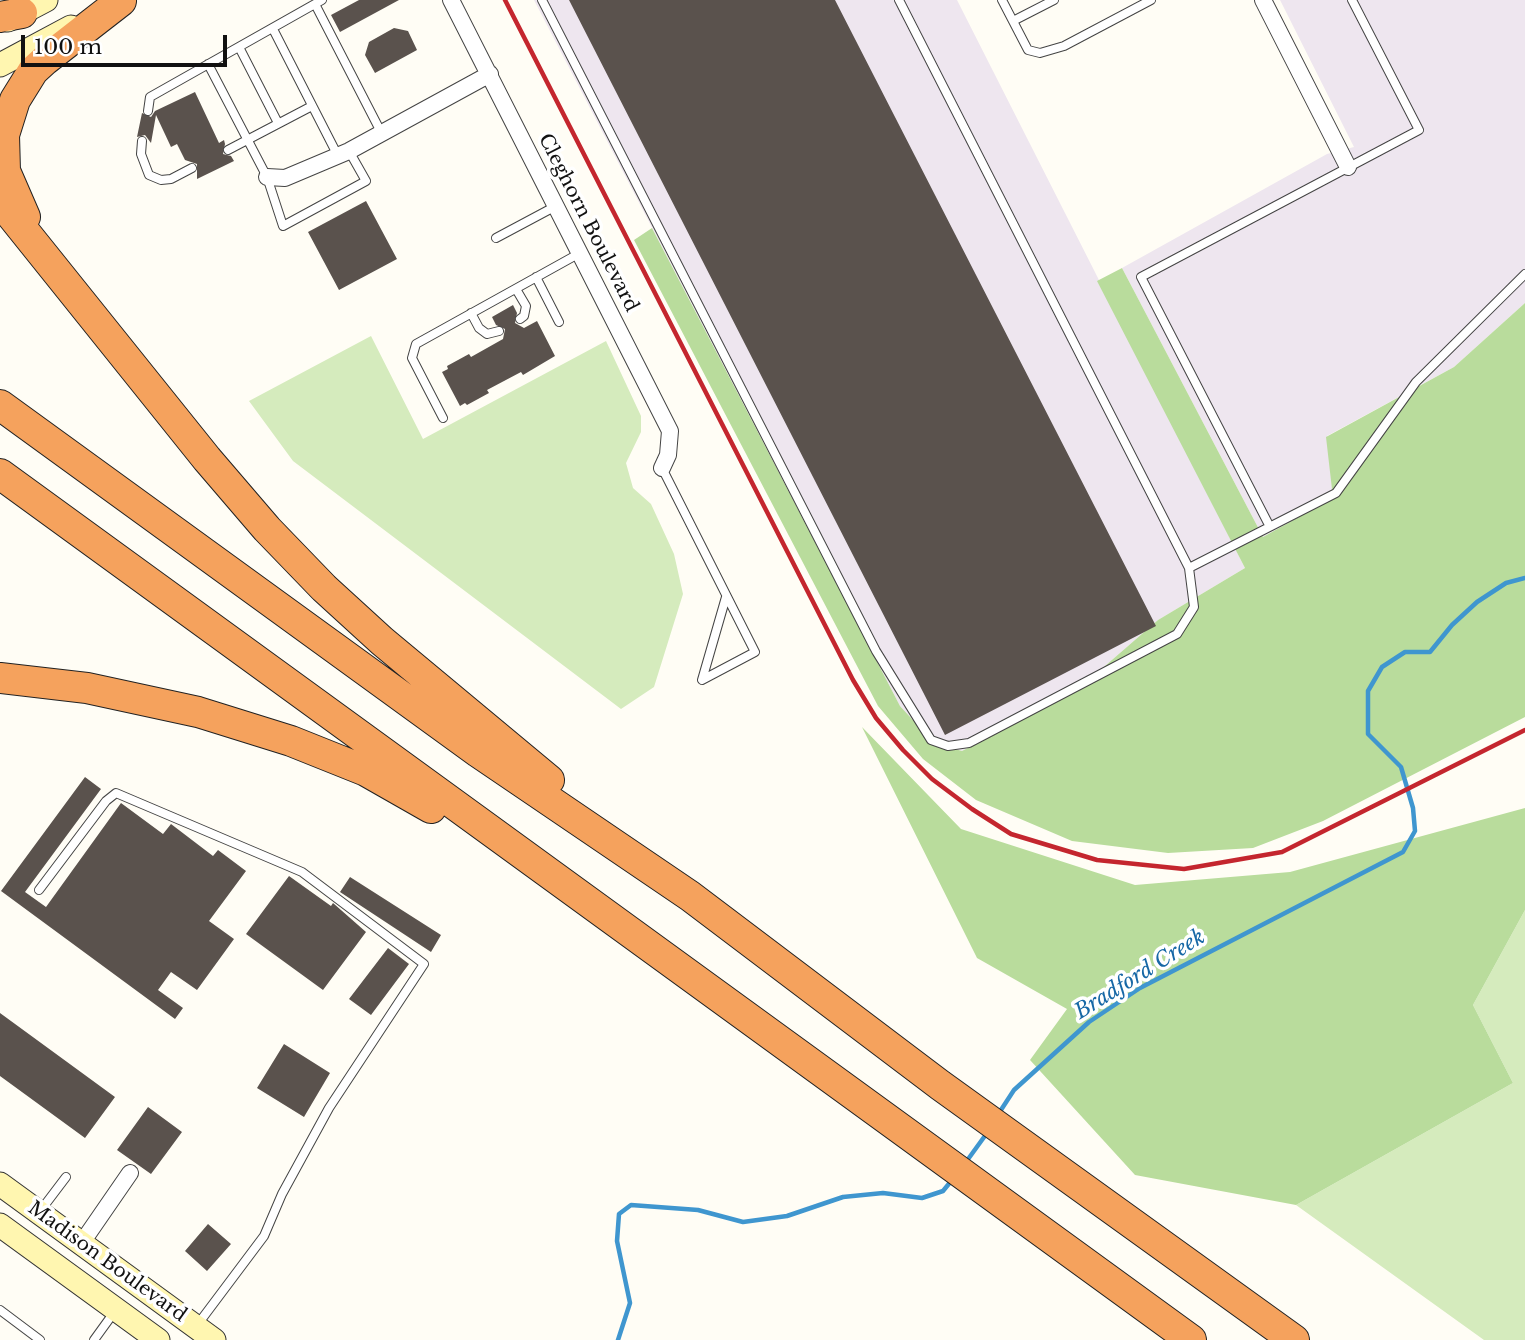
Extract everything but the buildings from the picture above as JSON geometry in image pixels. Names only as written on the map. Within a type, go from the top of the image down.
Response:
[{"type":"highway","points":[[65,279],[10,188],[5,171],[4,135],[15,100],[33,71],[122,0]]},
{"type":"highway","points":[[0,201],[207,459],[324,588],[393,649],[690,896],[940,1085],[1294,1340]]},
{"type":"highway","points":[[0,405],[478,752],[690,896]]},
{"type":"highway","points":[[0,474],[288,682],[530,862],[1191,1340]]},
{"type":"highway","points":[[0,678],[112,693],[198,712],[291,740],[366,771],[530,862]]},
{"type":"main road","points":[[0,65],[122,0]]},
{"type":"main road","name":"Madison Boulevard","points":[[0,1184],[205,1333]]},
{"type":"main road","name":"Madison Boulevard","points":[[0,1225],[158,1340]]},
{"type":"main road","points":[[117,1309],[135,1283]]},
{"type":"street","name":"Cleghorn Boulevard","points":[[451,0],[670,431],[669,448],[662,468]]},
{"type":"street","points":[[1263,0],[1348,167]]},
{"type":"street","points":[[267,177],[285,178],[344,154],[490,74]]},
{"type":"street","points":[[81,1244],[130,1173]]},
{"type":"lane","points":[[542,0],[876,651],[931,740],[948,746],[969,743],[1177,634],[1194,607],[1189,568],[899,0]]},
{"type":"lane","points":[[1002,0],[1028,50],[1040,53],[1064,46],[1151,0]]},
{"type":"lane","points":[[1013,21],[1054,0]]},
{"type":"lane","points":[[1269,525],[1141,277],[1419,130],[1352,0]]},
{"type":"lane","points":[[148,111],[150,97],[318,2],[382,134]]},
{"type":"lane","points":[[208,64],[267,177],[283,226],[366,181],[312,106],[273,29]]},
{"type":"lane","points":[[239,47],[278,123]]},
{"type":"lane","points":[[228,150],[312,106]]},
{"type":"lane","points":[[142,141],[141,154],[149,175],[161,180],[171,179],[192,168]]},
{"type":"lane","points":[[496,238],[556,206]]},
{"type":"lane","points":[[443,418],[412,358],[416,344],[580,253]]},
{"type":"lane","points":[[1189,568],[1336,493],[1416,382],[1525,274]]},
{"type":"lane","points":[[537,277],[559,322]]},
{"type":"lane","points":[[516,289],[526,306],[524,316],[520,319]]},
{"type":"lane","points":[[471,313],[479,328],[487,334],[499,331]]},
{"type":"lane","points":[[662,468],[755,652],[702,680],[726,597]]},
{"type":"lane","points":[[39,890],[106,801],[116,793],[302,872],[424,964],[328,1108],[282,1194],[264,1236],[205,1333]]},
{"type":"lane","points":[[39,1212],[66,1177]]},
{"type":"lane","points":[[94,1340],[117,1309]]},
{"type":"lane","points":[[0,1310],[40,1340]]},
{"type":"shaded area","points":[[534,0],[957,0],[1245,568],[1158,620],[1075,692],[962,751],[934,743],[900,706]]},
{"type":"shaded area","points":[[1280,0],[1525,0],[1525,303],[1454,367],[1327,436],[1333,498],[1263,537],[1122,268],[1327,154],[1354,147]]},
{"type":"green space","points":[[652,228],[900,706],[934,743],[962,751],[1075,692],[1158,620],[1245,568],[1097,281],[1122,268],[1263,537],[1333,498],[1326,437],[1454,367],[1525,303],[1525,717],[1323,821],[1253,848],[1168,853],[1072,841],[976,800],[923,759],[878,706],[634,240]]},
{"type":"green space","points":[[371,336],[423,439],[606,341],[641,416],[641,432],[626,463],[633,488],[651,504],[674,554],[683,594],[654,687],[621,709],[293,461],[249,401]]},
{"type":"green space","points":[[862,727],[961,829],[1135,885],[1290,872],[1525,808],[1525,910],[1473,1005],[1513,1083],[1296,1205],[1135,1175],[1030,1060],[1067,1009],[977,958]]},
{"type":"green space","points":[[1525,910],[1525,1340],[1484,1340],[1296,1205],[1513,1083],[1473,1005]]},
{"type":"waterway","name":"Bradford Creek","points":[[999,1113],[1014,1090],[1089,1022],[1140,988],[1403,852],[1415,831],[1413,808],[1401,767],[1368,734],[1368,691],[1382,667],[1405,652],[1430,652],[1452,625],[1477,602],[1506,583],[1525,578]]},
{"type":"waterway","name":"Bradford Creek","points":[[966,1162],[987,1133]]},
{"type":"waterway","name":"Bradford Creek","points":[[618,1340],[630,1303],[617,1241],[619,1214],[631,1205],[698,1210],[743,1222],[787,1216],[843,1197],[883,1193],[922,1198],[943,1191],[952,1180]]},
{"type":"railway","points":[[505,0],[853,680],[876,718],[903,750],[932,779],[972,809],[1011,834],[1097,860],[1184,869],[1282,852],[1525,730]]}]
